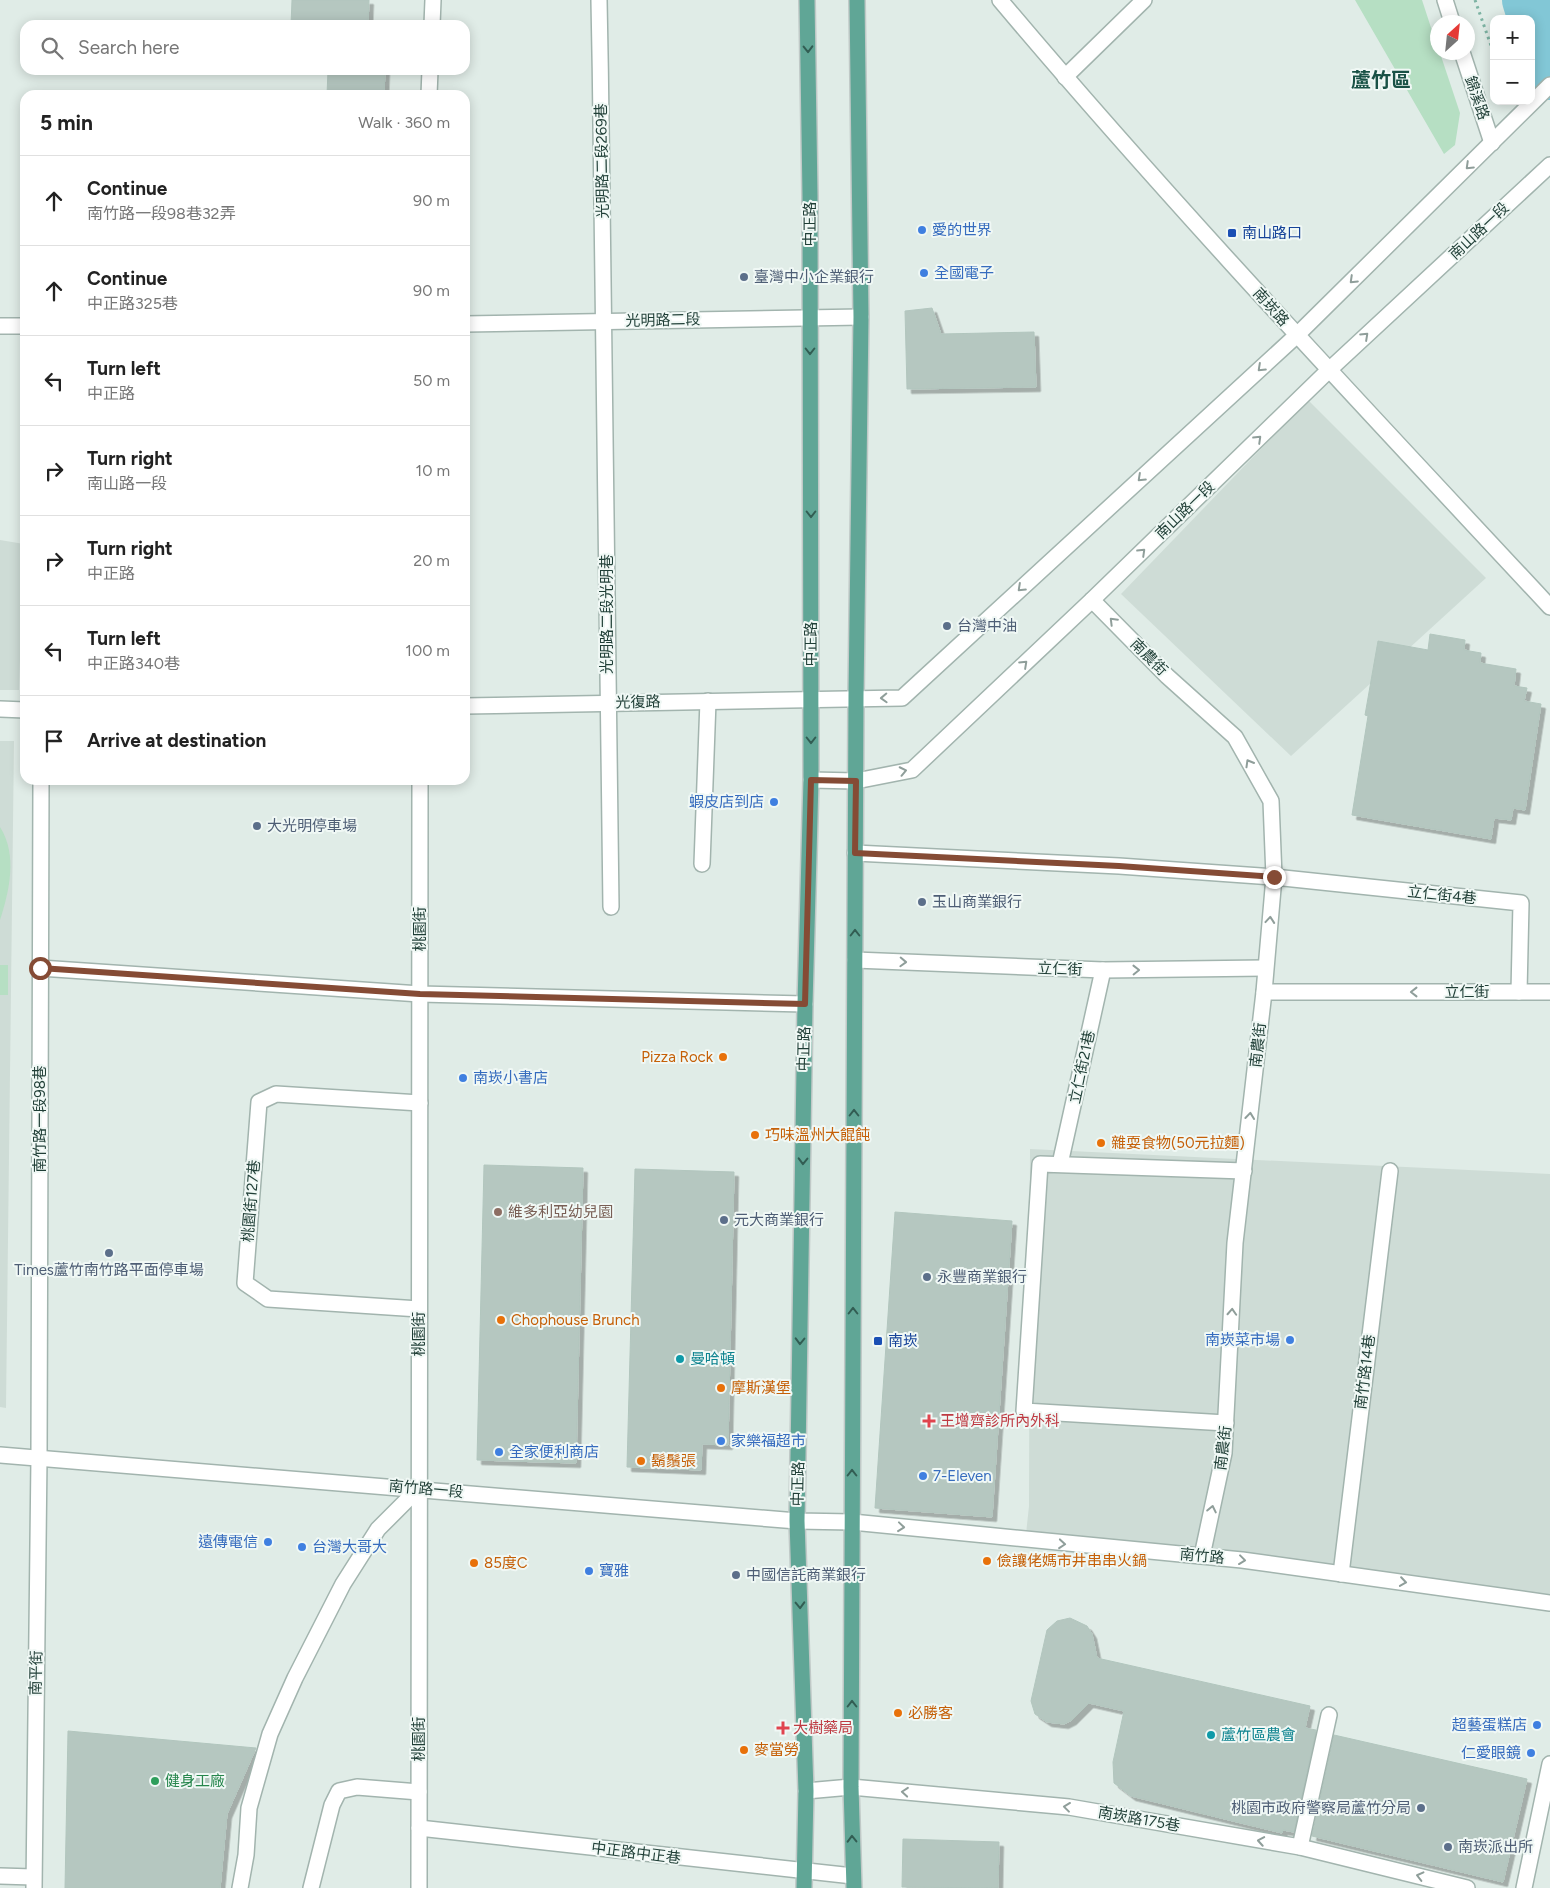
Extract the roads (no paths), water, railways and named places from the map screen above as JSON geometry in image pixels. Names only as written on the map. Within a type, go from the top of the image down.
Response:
[{"type":"main road","name":"中正路","points":[[804,1888],[806,1791],[797,1521],[812,699],[807,0]]},
{"type":"main road","points":[[853,1882],[851,1787],[855,853],[861,317],[857,0]]},
{"type":"street","points":[[432,20],[433,0]]},
{"type":"street","name":"光明路二段269巷","points":[[599,0],[606,322]]},
{"type":"street","name":"南崁路","points":[[1000,0],[1065,78],[1296,335],[1550,607]]},
{"type":"street","points":[[1065,78],[1144,0]]},
{"type":"street","points":[[1444,0],[1449,15]]},
{"type":"street","name":"錦溪路","points":[[1465,60],[1492,142]]},
{"type":"street","points":[[429,90],[430,75]]},
{"type":"street","points":[[812,699],[902,698],[1296,335],[1550,85]]},
{"type":"street","name":"南山路一段","points":[[811,780],[856,781],[912,770],[1092,600],[1329,370],[1550,165]]},
{"type":"street","name":"光明路二段","points":[[470,324],[861,317]]},
{"type":"street","name":"光明路二段光明巷","points":[[606,322],[608,702],[612,907]]},
{"type":"street","points":[[0,326],[20,326]]},
{"type":"street","name":"南農街","points":[[1092,600],[1167,676],[1234,738],[1271,801],[1274,877],[1264,992],[1235,1243],[1224,1453],[1202,1556]]},
{"type":"street","name":"光復路","points":[[470,706],[812,699]]},
{"type":"street","points":[[702,864],[708,701]]},
{"type":"street","points":[[0,709],[20,710]]},
{"type":"street","name":"南竹路一段98巷","points":[[39,1458],[41,785]]},
{"type":"street","name":"桃園街","points":[[419,1888],[420,785]]},
{"type":"street","points":[[855,853],[1119,866],[1274,877]]},
{"type":"street","name":"立仁街4巷","points":[[1274,877],[1521,903],[1519,992]]},
{"type":"street","name":"立仁街","points":[[855,960],[1103,970],[1266,968]]},
{"type":"street","points":[[40,968],[420,994],[805,1004]]},
{"type":"street","name":"立仁街21巷","points":[[1060,1164],[1103,970]]},
{"type":"street","name":"立仁街","points":[[1264,992],[1550,992]]},
{"type":"street","name":"桃園街127巷","points":[[419,1309],[268,1299],[245,1283],[259,1102],[276,1094],[420,1103]]},
{"type":"street","points":[[1226,1423],[1024,1411],[1040,1164],[1244,1171]]},
{"type":"street","name":"南竹路14巷","points":[[1340,1574],[1390,1170]]},
{"type":"street","name":"南竹路一段","points":[[0,1455],[419,1488],[797,1521],[852,1522]]},
{"type":"street","name":"南平街","points":[[34,1882],[39,1458]]},
{"type":"street","points":[[240,1888],[246,1855],[249,1808],[270,1734],[295,1678],[343,1584],[378,1530],[419,1488]]},
{"type":"street","name":"南竹路","points":[[852,1522],[1202,1556],[1550,1603]]},
{"type":"street","points":[[1300,1847],[1329,1715]]},
{"type":"street","points":[[1524,1888],[1550,1764]]},
{"type":"street","points":[[312,1888],[332,1805],[340,1791],[356,1787],[419,1792]]},
{"type":"street","name":"南崁路175巷","points":[[806,1791],[851,1787],[1069,1807],[1300,1847],[1467,1888]]},
{"type":"street","name":"中正路中正巷","points":[[419,1828],[804,1872],[853,1882]]},
{"type":"street","points":[[319,1858],[321,1888]]},
{"type":"street","points":[[0,1876],[34,1882]]},
{"type":"waterway","points":[[1527,0],[1550,75]]},
{"type":"place","name":"愛的世界","points":[[922,230]]},
{"type":"place","name":"南山路口","points":[[1232,233]]},
{"type":"place","name":"全國電子","points":[[924,273]]},
{"type":"place","name":"臺灣中小企業銀行","points":[[744,277]]},
{"type":"place","name":"台灣中油","points":[[947,626]]},
{"type":"place","name":"蝦皮店到店","points":[[774,802]]},
{"type":"place","name":"大光明停車場","points":[[257,826]]},
{"type":"place","name":"玉山商業銀行","points":[[922,902]]},
{"type":"place","name":"Pizza Rock","points":[[723,1057]]},
{"type":"place","name":"南崁小書店","points":[[463,1078]]},
{"type":"place","name":"巧味溫州大餛飩","points":[[755,1135]]},
{"type":"place","name":"雜耍食物(50元拉麵)","points":[[1101,1143]]},
{"type":"place","name":"維多利亞幼兒園","points":[[498,1212]]},
{"type":"place","name":"元大商業銀行","points":[[724,1220]]},
{"type":"place","name":"Times蘆竹南竹路平面停車場","points":[[109,1253]]},
{"type":"place","name":"永豐商業銀行","points":[[927,1277]]},
{"type":"place","name":"Chophouse Brunch","points":[[501,1320]]},
{"type":"place","name":"南崁菜市場","points":[[1290,1340]]},
{"type":"place","name":"南崁","points":[[878,1341]]},
{"type":"place","name":"曼哈頓","points":[[680,1359]]},
{"type":"place","name":"摩斯漢堡","points":[[721,1388]]},
{"type":"place","name":"王增齊診所內外科","points":[[929,1421]]},
{"type":"place","name":"家樂福超市","points":[[721,1441]]},
{"type":"place","name":"全家便利商店","points":[[499,1452]]},
{"type":"place","name":"鬍鬚張","points":[[641,1461]]},
{"type":"place","name":"7-Eleven","points":[[923,1476]]},
{"type":"place","name":"遠傳電信","points":[[268,1542]]},
{"type":"place","name":"台灣大哥大","points":[[302,1547]]},
{"type":"place","name":"儉讓佬媽市井串串火鍋","points":[[987,1561]]},
{"type":"place","name":"85度C","points":[[474,1563]]},
{"type":"place","name":"寶雅","points":[[589,1571]]},
{"type":"place","name":"中國信託商業銀行","points":[[736,1575]]},
{"type":"place","name":"必勝客","points":[[898,1713]]},
{"type":"place","name":"超藝蛋糕店","points":[[1537,1725]]},
{"type":"place","name":"大樹藥局","points":[[783,1728]]},
{"type":"place","name":"蘆竹區農會","points":[[1211,1735]]},
{"type":"place","name":"麥當勞","points":[[744,1750]]},
{"type":"place","name":"仁愛眼鏡","points":[[1531,1753]]},
{"type":"place","name":"健身工廠","points":[[155,1781]]},
{"type":"place","name":"桃園市政府警察局蘆竹分局","points":[[1421,1808]]},
{"type":"place","name":"南崁派出所","points":[[1448,1847]]},
{"type":"district","name":"蘆竹區","points":[[1381,80]]}]
